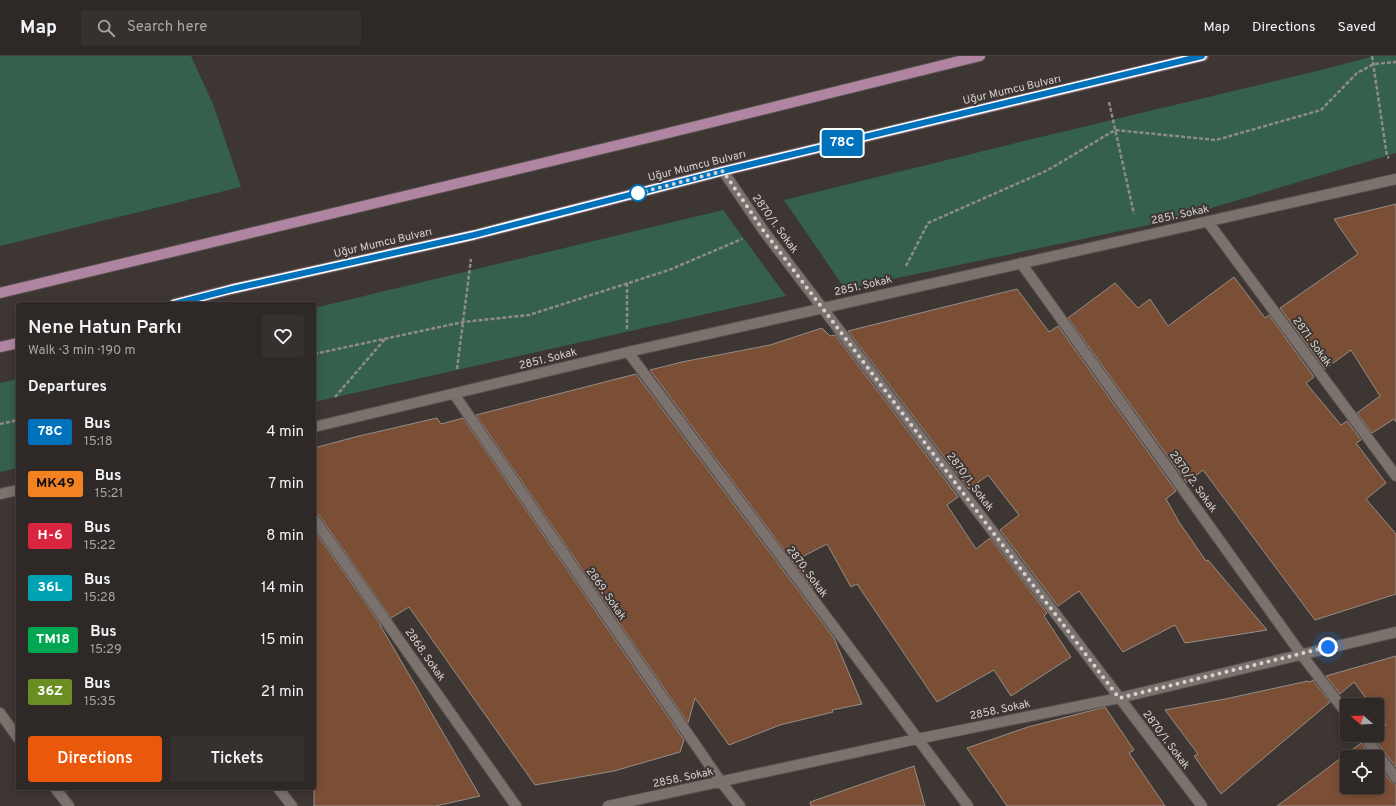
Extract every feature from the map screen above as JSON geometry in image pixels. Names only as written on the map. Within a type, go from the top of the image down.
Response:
[{"type":"main road","points":[[0,293],[668,133],[980,56]]},
{"type":"main road","name":"Uğur Mumcu Bulvarı","points":[[182,302],[474,235],[723,171],[1203,56]]},
{"type":"main road","points":[[0,347],[16,343]]},
{"type":"street","name":"2870/1. Sokak","points":[[723,171],[763,230],[1202,806]]},
{"type":"street","name":"2851. Sokak","points":[[316,427],[628,352],[1396,179]]},
{"type":"street","name":"2871. Sokak","points":[[1208,222],[1396,476]]},
{"type":"street","name":"2870/2. Sokak","points":[[1021,263],[1301,654],[1340,705]]},
{"type":"street","name":"2870. Sokak","points":[[628,352],[968,806]]},
{"type":"street","name":"2869. Sokak","points":[[454,394],[721,782],[740,806]]},
{"type":"street","points":[[0,494],[16,490]]},
{"type":"street","name":"2868. Sokak","points":[[316,522],[516,806]]},
{"type":"street","name":"2858. Sokak","points":[[608,806],[917,739],[1119,698],[1396,632]]},
{"type":"street","points":[[0,713],[16,735]]},
{"type":"street","points":[[1368,742],[1396,778]]},
{"type":"street","points":[[57,790],[69,806]]},
{"type":"street","points":[[280,790],[292,806]]},
{"type":"path","points":[[1372,56],[1387,156],[1392,161]]},
{"type":"path","points":[[894,292],[928,223],[1048,170],[1115,130],[1216,140],[1321,110],[1357,73],[1374,64],[1396,62]]},
{"type":"path","points":[[1104,80],[1139,236]]},
{"type":"path","points":[[316,354],[463,322],[529,315],[668,270],[763,230]]},
{"type":"path","points":[[454,394],[474,235]]},
{"type":"path","points":[[627,283],[628,352]]},
{"type":"path","points":[[334,398],[385,338]]},
{"type":"path","points":[[0,424],[16,420]]},
{"type":"green space","points":[[0,56],[191,56],[213,104],[241,187],[0,246]]},
{"type":"green space","points":[[1374,56],[1396,56],[1396,153],[1168,221],[845,289],[784,200],[1325,69]]},
{"type":"green space","points":[[723,210],[786,296],[316,402],[316,308]]},
{"type":"green space","points":[[16,379],[16,468],[0,472],[0,383]]},
{"type":"building","points":[[1396,204],[1396,422],[1394,419],[1372,433],[1357,413],[1380,396],[1351,350],[1325,369],[1280,308],[1358,254],[1334,219]]},
{"type":"building","points":[[1234,277],[1265,318],[1269,315],[1314,377],[1306,383],[1341,425],[1347,421],[1361,440],[1356,443],[1386,483],[1366,499],[1396,534],[1396,594],[1315,620],[1203,470],[1187,483],[1068,318],[1115,283],[1138,308],[1150,299],[1168,326]]},
{"type":"building","points":[[1017,289],[1049,332],[1058,326],[1176,491],[1166,499],[1179,522],[1206,561],[1208,560],[1267,630],[1185,643],[1175,625],[1123,652],[1079,591],[1058,606],[1000,530],[1019,515],[988,475],[969,489],[848,331]]},
{"type":"building","points":[[822,328],[830,336],[835,335],[958,497],[947,505],[976,549],[990,538],[1047,613],[1044,616],[1071,657],[1011,696],[994,670],[937,702],[857,584],[851,587],[827,544],[800,558],[813,589],[650,370],[682,362],[770,345]]},
{"type":"building","points":[[636,374],[834,638],[862,704],[832,710],[833,712],[780,725],[729,745],[695,698],[688,723],[476,415]]},
{"type":"building","points":[[437,418],[441,424],[463,418],[684,740],[680,752],[614,771],[535,785],[409,607],[391,618],[319,515],[316,514],[316,447]]},
{"type":"building","points":[[316,533],[381,625],[480,796],[436,806],[314,806],[314,790],[316,790]]},
{"type":"building","points":[[1396,656],[1396,767],[1377,742],[1384,742],[1384,727],[1386,725],[1384,722],[1384,698],[1366,698],[1354,682],[1340,694],[1326,676]]},
{"type":"building","points":[[1313,680],[1330,702],[1221,794],[1194,756],[1198,754],[1165,710],[1308,681],[1310,682]]},
{"type":"building","points":[[1105,707],[1134,750],[1129,753],[1165,806],[1007,806],[967,748],[1028,727]]},
{"type":"building","points":[[1361,743],[1366,750],[1352,750]]},
{"type":"building","points":[[1340,759],[1340,794],[1384,794],[1384,773],[1391,782],[1396,784],[1396,806],[1277,806]]},
{"type":"building","points":[[914,766],[925,806],[811,806],[810,802]]},
{"type":"bus line","name":"78C","points":[[182,302],[232,289],[474,235],[723,171],[1202,56]]},
{"type":"route","points":[[638,193],[635,194],[723,171],[763,230],[1119,698],[1328,647]]}]
